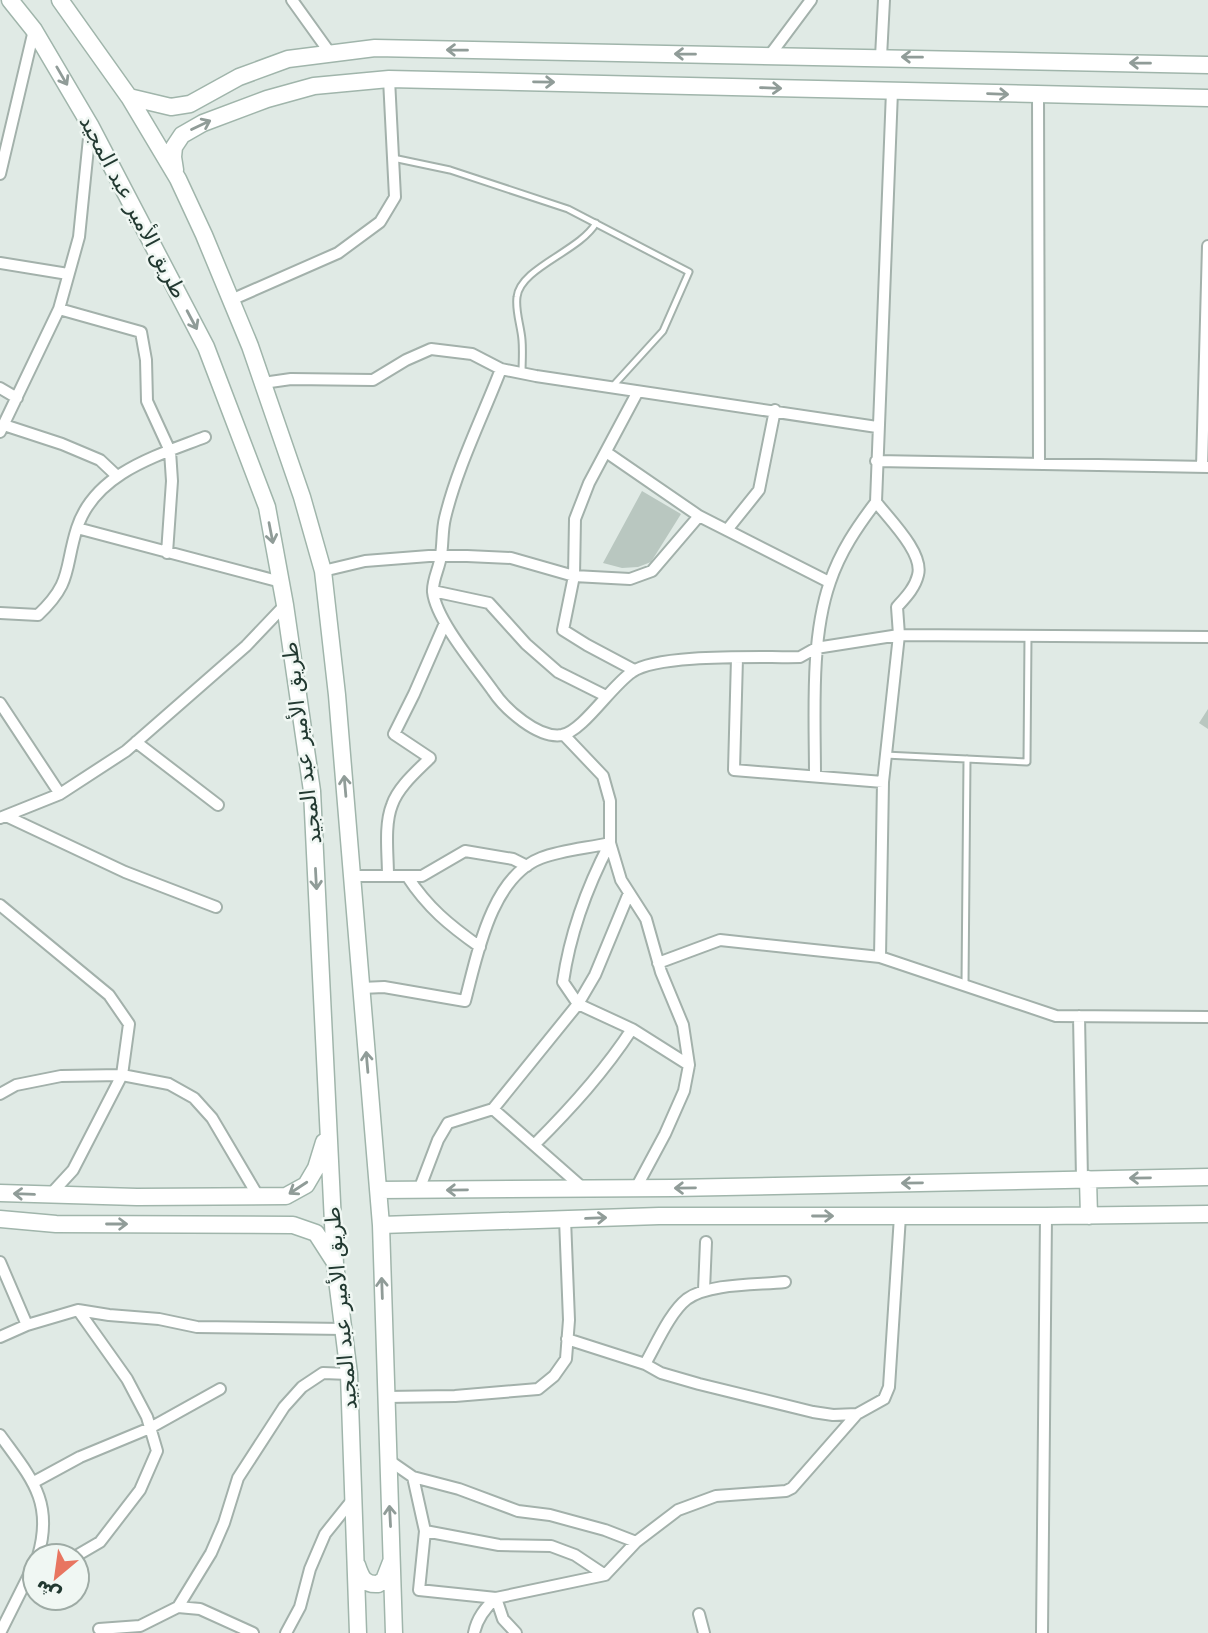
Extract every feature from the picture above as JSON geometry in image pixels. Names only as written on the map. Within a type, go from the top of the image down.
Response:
[{"type":"main road","name":"طريق الأمير عبد المجيد","points":[[10,0],[34,30],[90,125],[206,347],[267,508],[285,605],[312,791],[335,1264],[349,1374],[358,1633]]},
{"type":"main road","name":"طريق الأمير عبد المجيد","points":[[60,0],[129,97],[178,179],[204,235],[263,383],[302,497],[323,571],[337,695],[378,1190],[394,1633]]},
{"type":"main road","points":[[129,97],[171,107],[190,104],[239,77],[288,59],[375,48],[1208,65]]},
{"type":"main road","points":[[178,179],[173,157],[174,147],[182,135],[203,123],[267,99],[314,86],[389,79],[1208,98]]},
{"type":"main road","points":[[0,1193],[286,1196],[306,1185],[316,1168],[327,1130]]},
{"type":"main road","points":[[378,1190],[584,1189],[1208,1177]]},
{"type":"main road","points":[[1085,1179],[1089,1216]]},
{"type":"main road","points":[[380,1225],[659,1216],[1208,1214]]},
{"type":"main road","points":[[0,1219],[55,1224],[293,1225],[316,1233],[335,1264]]},
{"type":"main road","points":[[354,1556],[361,1578],[374,1584],[384,1580],[392,1559]]},
{"type":"street","points":[[292,0],[330,53]]},
{"type":"street","points":[[770,55],[811,0]]},
{"type":"street","points":[[881,57],[884,0]]},
{"type":"street","points":[[0,174],[34,30]]},
{"type":"street","points":[[231,300],[338,253],[380,222],[395,197],[389,79]]},
{"type":"street","points":[[815,776],[816,648],[829,582],[852,534],[876,502],[892,91]]},
{"type":"street","points":[[1038,95],[1039,464]]},
{"type":"street","points":[[90,125],[79,237],[59,309],[2,428],[62,443],[100,460],[117,475]]},
{"type":"street","points":[[876,461],[1205,467],[1208,246]]},
{"type":"street","points":[[0,263],[68,274]]},
{"type":"street","points":[[59,309],[141,332],[146,360],[147,401],[170,450],[172,481],[167,553]]},
{"type":"street","points":[[263,383],[291,379],[373,380],[431,349],[472,354],[500,369],[522,374],[877,427]]},
{"type":"street","points":[[500,369],[452,493],[444,521],[441,556],[433,591],[445,624],[501,703],[527,725],[552,736],[564,735],[577,727],[613,687],[634,670],[665,661],[800,657],[816,648],[899,635],[1208,637]]},
{"type":"street","points":[[0,388],[17,398]]},
{"type":"street","points":[[634,670],[563,630],[574,576],[575,519],[589,483],[637,393]]},
{"type":"street","points":[[727,530],[759,490],[775,410]]},
{"type":"street","points":[[0,613],[38,615],[57,598],[68,571],[77,528],[90,500],[117,475],[147,459],[205,437]]},
{"type":"street","points":[[606,452],[699,516],[829,582]]},
{"type":"street","points":[[876,502],[916,554],[919,574],[911,591],[897,607],[899,635],[883,782],[880,957]]},
{"type":"street","points":[[323,571],[365,561],[441,556],[511,558],[574,576],[630,579],[652,571],[699,516]]},
{"type":"street","points":[[77,528],[281,582]]},
{"type":"street","points":[[433,591],[489,603],[526,643],[558,672],[606,695]]},
{"type":"street","points":[[3,817],[60,794],[126,751],[246,646],[285,605]]},
{"type":"street","points":[[388,876],[388,831],[392,804],[430,758],[394,734],[445,624]]},
{"type":"street","points":[[737,658],[734,770],[883,782]]},
{"type":"street","points":[[0,703],[60,794]]},
{"type":"street","points":[[564,735],[603,776],[610,802],[610,843],[621,880],[646,919],[658,963],[683,1025],[689,1065],[684,1091],[665,1135],[636,1188]]},
{"type":"street","points":[[136,743],[218,805]]},
{"type":"street","points":[[3,817],[125,872],[215,907]]},
{"type":"street","points":[[361,988],[384,987],[465,1001],[496,902],[518,873],[540,858],[610,843]]},
{"type":"street","points":[[610,843],[590,882],[568,949],[563,982],[578,1004],[632,1029],[689,1065]]},
{"type":"street","points":[[352,876],[422,876],[465,851],[513,859],[527,866]]},
{"type":"street","points":[[407,876],[424,901],[449,925],[480,947]]},
{"type":"street","points":[[419,1190],[438,1140],[448,1123],[493,1109],[578,1004],[595,975],[629,892]]},
{"type":"street","points":[[0,905],[108,995],[129,1024],[122,1075],[73,1170],[50,1195]]},
{"type":"street","points":[[658,963],[720,940],[880,957],[1056,1016],[1208,1017]]},
{"type":"street","points":[[1079,1016],[1085,1179]]},
{"type":"street","points":[[535,1144],[589,1088],[632,1029]]},
{"type":"street","points":[[0,1094],[16,1085],[61,1076],[122,1075],[169,1084],[194,1098],[212,1118],[258,1196]]},
{"type":"street","points":[[493,1109],[584,1189]]},
{"type":"street","points":[[412,1477],[425,1531],[419,1590],[496,1598],[605,1575],[636,1542],[678,1510],[716,1496],[786,1491],[792,1488],[857,1415],[884,1399],[888,1387],[900,1216]]},
{"type":"street","points":[[1042,1633],[1046,1216]]},
{"type":"street","points":[[386,1397],[455,1396],[538,1389],[554,1376],[566,1359],[569,1320],[565,1219]]},
{"type":"street","points":[[704,1290],[706,1242]]},
{"type":"street","points":[[0,1262],[27,1325]]},
{"type":"street","points":[[645,1364],[668,1323],[686,1300],[704,1290],[785,1282]]},
{"type":"street","points":[[78,1310],[127,1379],[147,1417],[157,1451],[140,1490],[100,1542],[91,1547]]},
{"type":"street","points":[[0,1336],[78,1310],[159,1319],[197,1327],[344,1329]]},
{"type":"street","points":[[567,1339],[645,1364],[661,1373],[740,1395],[813,1412],[857,1415]]},
{"type":"street","points":[[178,1607],[211,1553],[239,1478],[284,1407],[302,1387],[323,1373],[349,1374]]},
{"type":"street","points":[[34,1482],[80,1457],[150,1428],[220,1389]]},
{"type":"street","points":[[0,1435],[34,1482],[45,1515],[40,1542]]},
{"type":"street","points":[[387,1458],[412,1477],[460,1489],[518,1511],[550,1515],[605,1530],[636,1542]]},
{"type":"street","points":[[286,1633],[300,1607],[310,1569],[325,1534],[353,1499]]},
{"type":"street","points":[[425,1531],[499,1545],[551,1546],[575,1555],[605,1575]]},
{"type":"street","points":[[2,1632],[21,1592]]},
{"type":"street","points":[[474,1633],[476,1623],[485,1608],[496,1598]]},
{"type":"street","points":[[496,1598],[503,1619],[516,1633]]},
{"type":"street","points":[[99,1629],[140,1626],[178,1607],[200,1609],[253,1633]]},
{"type":"street","points":[[699,1614],[704,1633]]},
{"type":"lane","points":[[393,158],[450,170],[568,209],[689,272],[663,331],[611,389]]},
{"type":"lane","points":[[522,374],[522,339],[517,294],[528,276],[573,247],[591,232],[596,223]]},
{"type":"lane","points":[[886,755],[1027,762],[1028,636]]},
{"type":"lane","points":[[965,985],[967,759]]},
{"type":"building","points":[[642,491],[681,514],[651,562],[638,567],[622,568],[603,563]]},
{"type":"building","points":[[1208,709],[1208,729],[1199,723]]}]
